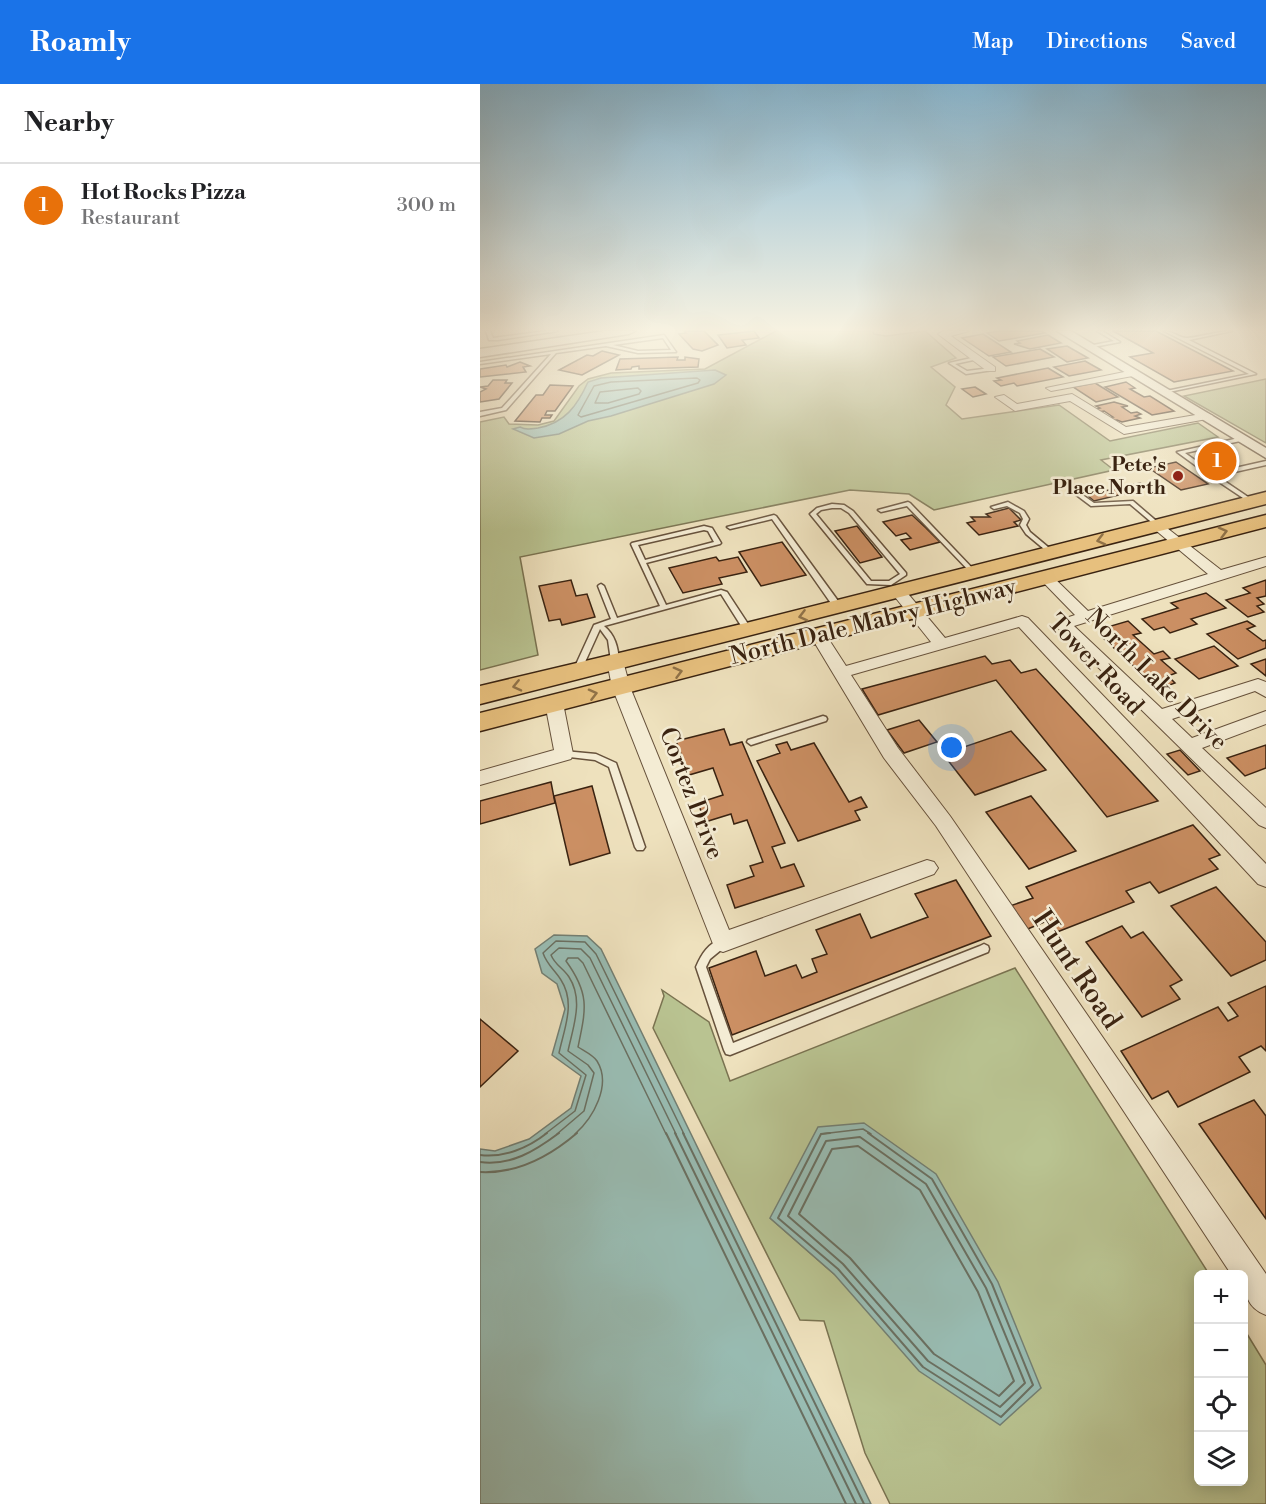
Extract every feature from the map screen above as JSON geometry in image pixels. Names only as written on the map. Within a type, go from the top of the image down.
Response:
[{"type":"main road","name":"North Dale Mabry Highway","points":[[618,674],[748,630],[838,607],[895,587],[974,573],[1259,500]]},
{"type":"main road","name":"North Dale Mabry Highway","points":[[480,695],[562,684],[818,635],[1263,524]]},
{"type":"main road","points":[[562,684],[618,674]]},
{"type":"main road","name":"North Dale Mabry Highway","points":[[480,722],[562,684]]},
{"type":"street","points":[[1000,397],[1015,408],[1070,397]]},
{"type":"street","points":[[1071,397],[1124,431],[1207,416]]},
{"type":"street","points":[[1175,397],[1266,454]]},
{"type":"street","points":[[1158,525],[1219,576]]},
{"type":"street","points":[[1084,616],[1266,561]]},
{"type":"street","name":"North Lake Drive","points":[[1044,577],[1084,616],[1063,624],[1266,820]]},
{"type":"street","points":[[895,587],[941,644]]},
{"type":"street","name":"Tower Road","points":[[840,673],[1022,621],[1266,878]]},
{"type":"street","name":"Hunt Road","points":[[818,635],[891,753],[943,821],[1266,1300]]},
{"type":"street","name":"Cortez Drive","points":[[618,674],[723,942]]},
{"type":"street","points":[[480,778],[564,754],[562,684]]},
{"type":"street","points":[[1158,717],[1258,684],[1266,692]]},
{"type":"street","points":[[1188,746],[1266,717]]},
{"type":"street","points":[[723,942],[927,868]]},
{"type":"lane","points":[[480,414],[504,409],[515,397]]},
{"type":"lane","points":[[1243,439],[1180,452],[1212,475],[1259,500]]},
{"type":"lane","points":[[1212,475],[1266,463]]},
{"type":"lane","points":[[1077,493],[1093,505],[1131,502],[1158,525]]},
{"type":"lane","points":[[881,510],[908,504],[974,573]]},
{"type":"lane","points":[[994,507],[1008,504],[1022,512],[1026,519],[1023,525],[1028,533],[1052,553]]},
{"type":"lane","points":[[832,506],[842,506],[850,512],[904,574],[895,587],[869,583],[813,514],[819,509],[832,506]]},
{"type":"lane","points":[[730,527],[774,518],[838,607]]},
{"type":"lane","points":[[643,562],[718,543],[710,529],[704,528],[634,544],[663,606]]},
{"type":"lane","points":[[601,586],[615,621]]},
{"type":"lane","points":[[562,684],[598,625],[663,606],[726,593],[748,630]]},
{"type":"lane","points":[[598,625],[608,631],[615,648],[618,674]]},
{"type":"lane","points":[[751,742],[823,719]]},
{"type":"lane","points":[[564,754],[596,757],[613,765],[640,847]]},
{"type":"lane","points":[[723,942],[706,956],[701,967],[730,1050],[984,949]]},
{"type":"green space","points":[[571,397],[950,397],[946,405],[962,419],[1059,405],[1110,441],[1198,423],[1218,437],[1101,460],[1114,470],[934,510],[909,494],[850,490],[520,557],[538,655],[480,670],[480,422],[504,417],[509,424],[538,425],[554,421]]},
{"type":"green space","points":[[1186,397],[1266,397],[1266,443]]},
{"type":"green space","points":[[1015,968],[1206,1270],[1194,1270],[1194,1486],[1248,1486],[1248,1336],[1266,1365],[1266,1504],[890,1504],[865,1453],[824,1321],[800,1320],[653,1028],[664,996],[662,990],[709,1022],[730,1081]],"holes":[[[770,1218],[1041,1388],[834,1274]]]},
{"type":"water","points":[[671,397],[588,421],[559,434],[534,438],[513,429],[538,428],[556,422],[569,412],[579,399]]},
{"type":"water","points":[[554,935],[587,936],[601,949],[871,1504],[480,1504],[480,1149],[495,1151],[529,1139],[571,1108],[581,1076],[552,1055],[565,1009],[557,984],[542,973],[535,949]]},
{"type":"water","points":[[864,1123],[936,1174],[998,1282],[1041,1388],[1000,1425],[919,1371],[834,1274],[770,1218],[818,1127]]},
{"type":"building","points":[[480,397],[500,397],[499,399],[480,402]]},
{"type":"building","points":[[534,397],[565,397],[555,411],[547,411],[545,415],[552,415],[550,418],[542,418],[540,422],[515,421]]},
{"type":"building","points":[[1089,397],[1117,397],[1096,402]]},
{"type":"building","points":[[1122,397],[1152,397],[1174,411],[1152,415]]},
{"type":"building","points":[[1114,402],[1128,406],[1122,407],[1131,413],[1141,414],[1135,416],[1140,418],[1122,422],[1111,421],[1107,418],[1113,417],[1104,411],[1094,410],[1100,408],[1096,406]]},
{"type":"building","points":[[1220,450],[1237,461],[1215,466],[1221,470],[1214,472],[1197,460],[1204,459],[1199,455]]},
{"type":"building","name":"Pete's Place North","points":[[1176,462],[1208,484],[1181,490],[1149,468]]},
{"type":"building","points":[[1140,483],[1148,488],[1094,501],[1087,495]]},
{"type":"building","points":[[1009,508],[1021,520],[1014,522],[1018,526],[979,535],[967,523],[975,521],[971,517],[990,517],[986,514]]},
{"type":"building","points":[[912,515],[940,542],[910,550],[901,540],[911,538],[906,533],[896,536],[883,522]]},
{"type":"building","points":[[857,526],[882,557],[860,563],[835,531]]},
{"type":"building","points":[[782,542],[806,575],[761,586],[739,552]]},
{"type":"building","points":[[716,557],[719,561],[738,557],[747,572],[719,578],[722,584],[683,593],[669,568]]},
{"type":"building","points":[[571,580],[576,596],[587,594],[595,617],[562,625],[560,619],[549,621],[539,586]]},
{"type":"building","points":[[1266,580],[1266,596],[1257,598],[1264,604],[1257,606],[1264,612],[1248,617],[1226,600],[1250,593],[1243,588]]},
{"type":"building","points":[[1206,593],[1226,608],[1191,619],[1197,624],[1170,633],[1164,627],[1154,630],[1142,619],[1178,608],[1171,603]]},
{"type":"building","points":[[1128,621],[1141,633],[1133,635],[1154,654],[1163,651],[1170,658],[1161,660],[1176,673],[1168,676],[1175,683],[1167,686],[1159,679],[1151,682],[1102,637],[1110,634],[1104,628]]},
{"type":"building","points":[[1247,621],[1255,626],[1247,629],[1263,641],[1266,640],[1266,648],[1238,659],[1207,634]]},
{"type":"building","points":[[1214,646],[1238,666],[1199,679],[1175,659]]},
{"type":"building","points":[[985,656],[992,664],[1010,660],[1021,673],[1036,669],[1158,801],[1107,817],[996,680],[878,715],[862,689]]},
{"type":"building","points":[[1266,659],[1266,676],[1251,664]]},
{"type":"building","points":[[919,720],[937,742],[904,753],[887,730]]},
{"type":"building","points":[[724,729],[730,745],[742,742],[785,843],[772,847],[781,868],[794,864],[804,886],[735,908],[727,885],[754,876],[750,866],[763,862],[747,820],[734,824],[731,814],[705,822],[698,803],[723,795],[713,768],[689,775],[676,741]]},
{"type":"building","points":[[1011,731],[1046,770],[975,795],[943,754]]},
{"type":"building","points":[[787,742],[791,750],[814,743],[849,802],[861,797],[867,807],[855,811],[860,820],[798,841],[757,761],[780,753],[776,745]]},
{"type":"building","points":[[1266,745],[1266,768],[1245,776],[1227,758]]},
{"type":"building","points":[[1180,750],[1200,771],[1188,775],[1167,754]]},
{"type":"building","points":[[551,782],[555,803],[480,824],[480,801]]},
{"type":"building","points":[[592,786],[610,853],[570,865],[554,796]]},
{"type":"building","points":[[1031,796],[1076,851],[1029,869],[986,812]]},
{"type":"building","points":[[1193,825],[1220,855],[1209,859],[1218,869],[1159,893],[1150,882],[1126,891],[1134,902],[1057,932],[1049,920],[1023,931],[1007,907],[1033,898],[1026,887]]},
{"type":"building","points":[[956,880],[991,936],[732,1035],[709,968],[756,951],[765,976],[796,965],[802,978],[817,972],[812,959],[827,954],[816,930],[860,914],[871,938],[928,917],[915,894]]},
{"type":"building","points":[[1216,887],[1266,942],[1266,960],[1231,976],[1171,906]]},
{"type":"building","points":[[1122,926],[1131,938],[1143,932],[1182,980],[1170,986],[1180,999],[1142,1017],[1086,942]]},
{"type":"building","points":[[1266,986],[1266,1051],[1261,1046],[1239,1057],[1250,1072],[1178,1107],[1168,1091],[1152,1099],[1121,1051],[1218,1007],[1228,1021],[1238,1016],[1228,1003]]},
{"type":"building","points":[[480,1019],[518,1051],[480,1087]]},
{"type":"building","points":[[1254,1100],[1266,1116],[1266,1219],[1199,1124]]},
{"type":"place","name":"Hot Rocks Pizza","points":[[1217,461]]},
{"type":"place","name":"Pete's Place North","points":[[1178,476]]}]
